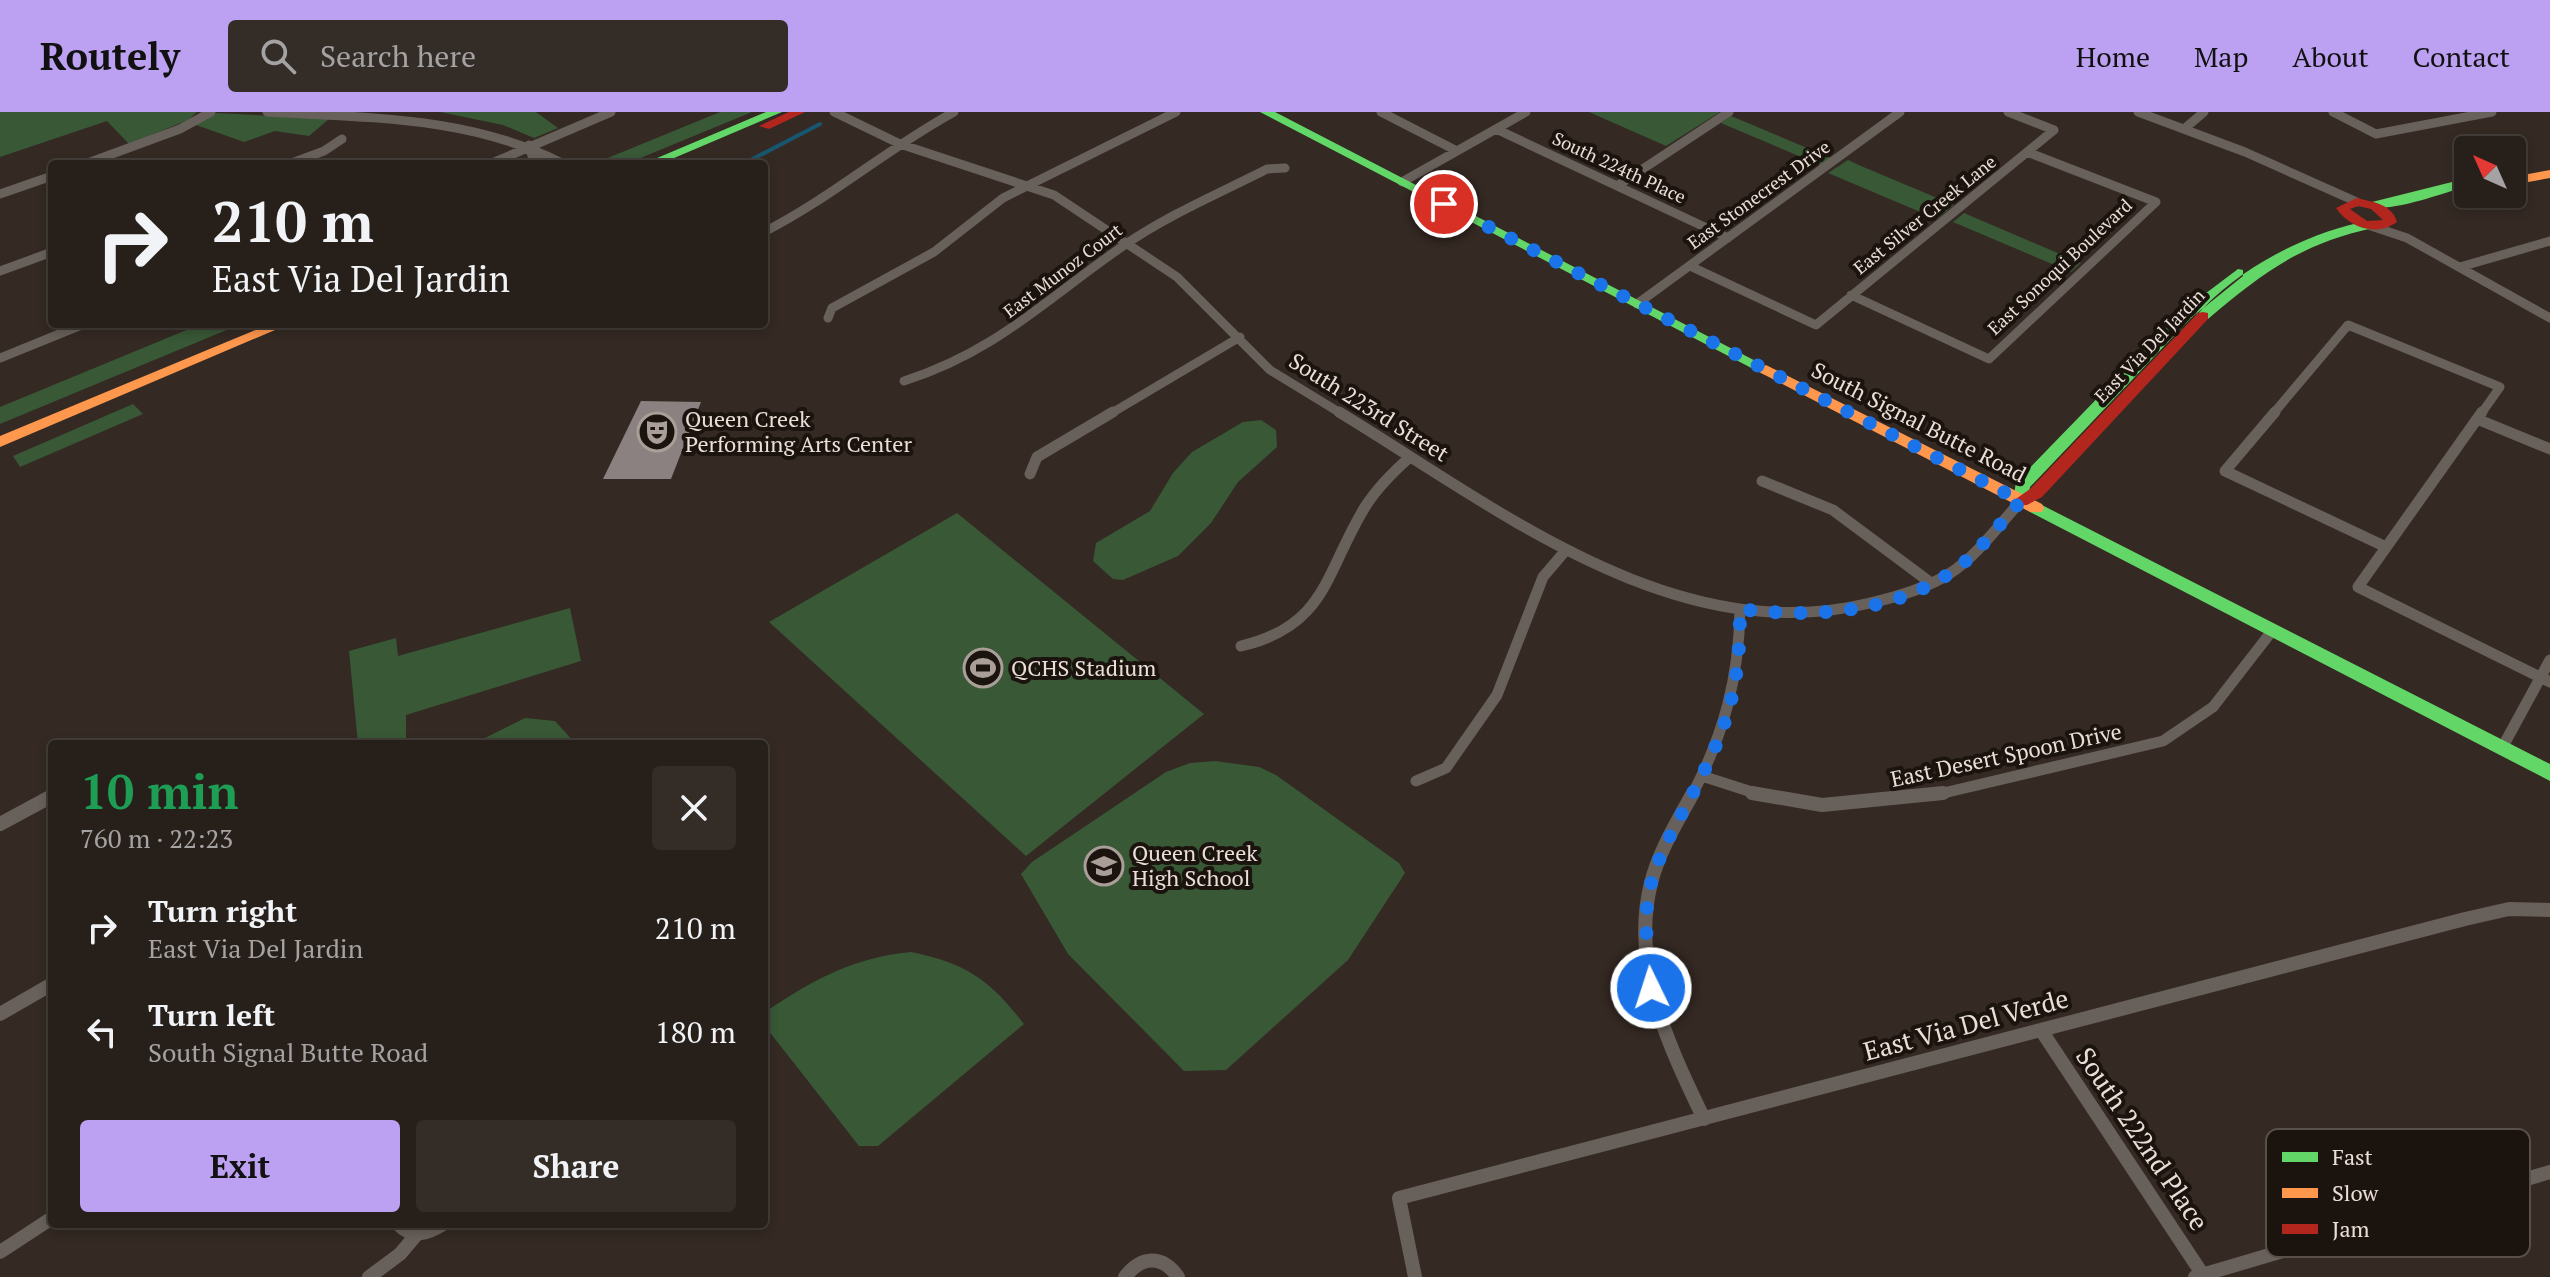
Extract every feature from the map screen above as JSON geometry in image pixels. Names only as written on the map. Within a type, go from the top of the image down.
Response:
[{"type":"street","points":[[96,160],[180,129],[211,112]]},
{"type":"street","points":[[267,112],[452,118],[489,125],[546,150],[559,160]]},
{"type":"street","points":[[498,160],[611,112]]},
{"type":"street","points":[[659,160],[776,112]]},
{"type":"street","points":[[685,160],[799,112]]},
{"type":"street","name":"South 223rd Street","points":[[834,112],[900,144],[1054,195],[1177,277],[1270,370],[1410,457],[1566,550],[1647,588],[1702,603],[1740,609]]},
{"type":"street","points":[[768,230],[808,210],[900,144],[954,112]]},
{"type":"street","points":[[828,318],[832,308],[934,252],[1003,198],[1176,112]]},
{"type":"street","name":"South Signal Butte Road","points":[[1266,112],[2550,773]]},
{"type":"street","points":[[1381,112],[1457,151]]},
{"type":"street","points":[[1402,182],[1526,112]]},
{"type":"street","points":[[1617,186],[1729,112]]},
{"type":"street","name":"East Stonecrest Drive","points":[[1637,304],[1900,112]]},
{"type":"street","name":"East Silver Creek Lane","points":[[1690,266],[1816,325],[2054,130],[2008,112]]},
{"type":"street","points":[[2138,112],[2245,152],[2353,206],[2386,212],[2407,238]]},
{"type":"street","points":[[2184,129],[2204,112]]},
{"type":"street","points":[[2333,112],[2376,134],[2492,112]]},
{"type":"street","name":"South 224th Place","points":[[1496,129],[1728,238]]},
{"type":"street","points":[[300,160],[324,151],[342,139]]},
{"type":"street","points":[[529,145],[532,156],[537,160]]},
{"type":"street","name":"East Sonoqui Boulevard","points":[[1851,295],[1989,359],[2156,202],[2027,152]]},
{"type":"street","points":[[2526,171],[2550,166]]},
{"type":"street","name":"East Munoz Court","points":[[904,381],[940,372],[1016,330],[1127,243],[1267,169],[1285,168]]},
{"type":"street","points":[[2526,178],[2550,174]]},
{"type":"street","points":[[0,194],[48,177]]},
{"type":"street","name":"East Via Del Jardin","points":[[2021,501],[2022,486],[2212,291],[2268,254],[2333,222],[2353,206],[2388,204],[2454,186]]},
{"type":"street","points":[[2328,192],[2353,206],[2369,225],[2407,238],[2550,318]]},
{"type":"street","points":[[2390,219],[2413,204],[2454,194]]},
{"type":"street","name":"East Via Del Jardin","points":[[1740,609],[1803,614],[1841,611],[1931,583],[1964,562],[2021,501],[2036,493],[2204,315],[2233,291],[2276,262],[2333,232],[2350,226],[2385,225],[2390,219]]},
{"type":"street","points":[[2460,267],[2550,241]]},
{"type":"street","points":[[0,271],[48,253]]},
{"type":"street","points":[[2386,547],[2225,471],[2348,325],[2500,387],[2358,587],[2545,680]]},
{"type":"street","points":[[0,358],[74,328]]},
{"type":"street","points":[[0,442],[272,328]]},
{"type":"street","points":[[1030,474],[1037,457],[1240,337]]},
{"type":"street","points":[[2477,419],[2550,449]]},
{"type":"street","points":[[1241,646],[1280,635],[1308,610],[1327,582],[1382,481],[1410,457]]},
{"type":"street","points":[[1762,481],[1807,493],[1844,513],[1931,583]]},
{"type":"street","points":[[1416,781],[1446,768],[1497,695],[1543,577],[1566,550]]},
{"type":"street","points":[[1704,1119],[1659,1015],[1651,988],[1647,938],[1650,888],[1661,853],[1702,776],[1736,685],[1740,663],[1740,609]]},
{"type":"street","name":"East Desert Spoon Drive","points":[[1702,776],[1754,794],[1822,805],[1871,803],[1931,796],[2163,741],[2194,726],[2219,705],[2272,631]]},
{"type":"street","points":[[2502,748],[2545,680],[2550,660]]},
{"type":"street","points":[[0,824],[48,798]]},
{"type":"street","name":"East Via Del Verde","points":[[1415,1277],[1399,1198],[2465,919],[2509,909],[2548,910]]},
{"type":"street","points":[[0,1014],[48,986]]},
{"type":"street","name":"South 222nd Place","points":[[2041,1030],[2199,1276]]},
{"type":"street","points":[[2530,1178],[2550,1172]]},
{"type":"street","points":[[0,1252],[48,1221]]},
{"type":"street","points":[[402,1228],[408,1233],[417,1234],[433,1228]]},
{"type":"street","points":[[369,1277],[400,1254],[417,1234]]},
{"type":"street","points":[[2199,1276],[2266,1256]]},
{"type":"street","points":[[1125,1277],[1134,1264],[1156,1258],[1166,1262],[1178,1277]]},
{"type":"green space","points":[[0,112],[197,112],[188,120],[129,144],[107,121],[0,157]]},
{"type":"green space","points":[[440,112],[536,112],[558,128],[534,138],[503,125]]},
{"type":"green space","points":[[720,112],[752,112],[636,160],[603,160]]},
{"type":"green space","points":[[1589,112],[1720,112],[1666,146]]},
{"type":"green space","points":[[216,113],[329,119],[309,136],[275,131],[244,142],[196,125]]},
{"type":"green space","points":[[1731,116],[1831,158],[1820,165],[1721,123]]},
{"type":"green space","points":[[1848,160],[1954,205],[1937,219],[1828,173]]},
{"type":"green space","points":[[1964,213],[2081,263],[2071,272],[1953,222]]},
{"type":"green space","points":[[191,328],[231,328],[0,424],[0,407]]},
{"type":"green space","points":[[133,404],[143,414],[20,467],[13,456]]},
{"type":"green space","points":[[1261,420],[1276,430],[1277,447],[1238,482],[1211,523],[1178,556],[1123,580],[1113,579],[1093,561],[1096,543],[1150,511],[1173,473],[1192,452],[1243,422]]},
{"type":"green space","name":"QCHS Stadium","points":[[957,513],[1204,714],[1026,856],[769,622]]},
{"type":"green space","points":[[570,608],[581,661],[406,715],[406,740],[358,740],[349,651],[396,638],[398,656]]},
{"type":"green space","points":[[525,718],[555,721],[572,740],[481,740]]},
{"type":"green space","points":[[1215,761],[1259,767],[1276,775],[1399,863],[1405,873],[1348,960],[1226,1070],[1184,1071],[1068,954],[1021,874],[1032,862],[1166,772],[1190,763]]},
{"type":"green space","points":[[911,952],[962,968],[988,985],[1024,1024],[878,1146],[859,1146],[768,1030],[768,1010],[833,972]]},
{"type":"building","name":"Queen Creek Performing Arts Center","points":[[641,401],[701,402],[671,479],[603,479]]},
{"type":"waterway","points":[[751,160],[820,124]]},
{"type":"traffic: fast","points":[[659,160],[776,112]]},
{"type":"traffic: fast","points":[[1266,112],[1766,370]]},
{"type":"traffic: fast","points":[[2370,204],[2388,204],[2454,186]]},
{"type":"traffic: fast","points":[[2203,316],[2259,271],[2300,246],[2322,236],[2368,225]]},
{"type":"traffic: fast","points":[[2021,501],[2022,486],[2186,315],[2238,273]]},
{"type":"traffic: fast","points":[[2036,508],[2550,773]]},
{"type":"traffic: slow","points":[[2526,178],[2550,174]]},
{"type":"traffic: slow","points":[[0,442],[272,328]]},
{"type":"traffic: slow","points":[[1766,370],[2036,508]]},
{"type":"traffic: jam","points":[[765,126],[799,112]]},
{"type":"traffic: jam","points":[[2357,202],[2375,206],[2389,216],[2390,222],[2376,226],[2357,222],[2342,208],[2357,202]]},
{"type":"traffic: jam","points":[[2021,501],[2036,493],[2203,316]]},
{"type":"place","name":"Queen Creek Performing Arts Center","points":[[657,432]]},
{"type":"place","name":"QCHS Stadium","points":[[983,668]]},
{"type":"place","name":"Queen Creek High School","points":[[1104,866]]},
{"type":"route","points":[[1444,204],[2021,501],[1953,571],[1901,595],[1841,611],[1803,614],[1740,609],[1740,663],[1728,716],[1702,776],[1661,853],[1650,888],[1647,938],[1651,988]]}]
